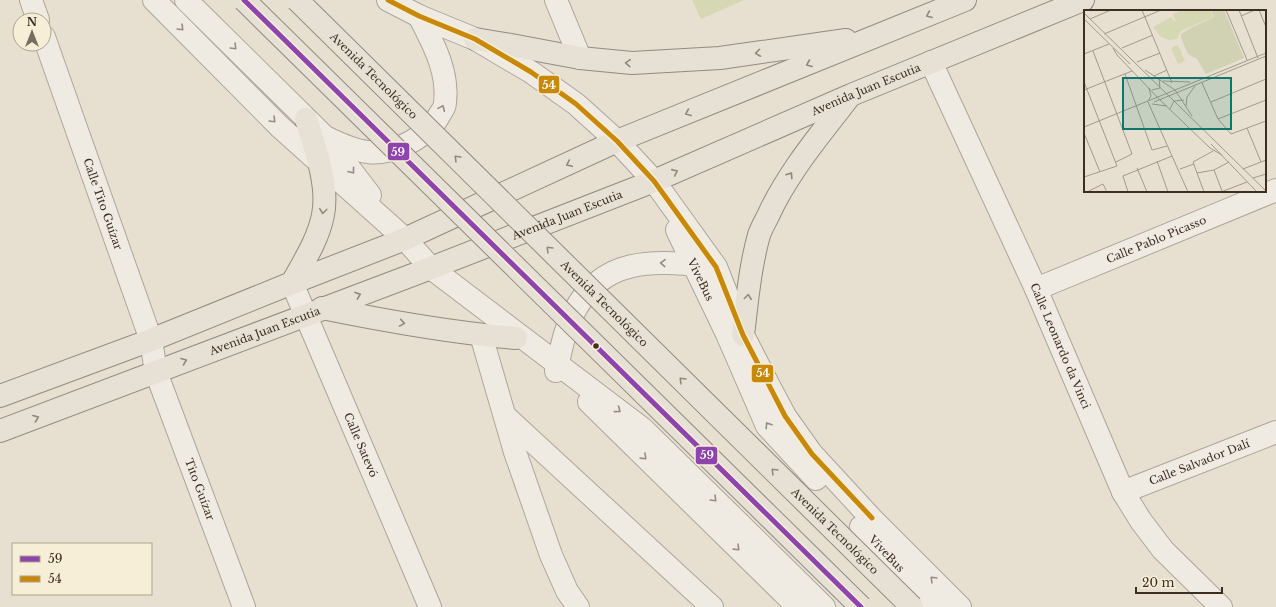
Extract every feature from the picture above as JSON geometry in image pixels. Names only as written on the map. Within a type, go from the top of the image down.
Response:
[{"type":"main road","points":[[244,0],[861,607]]},
{"type":"main road","name":"Avenida Tecnológico","points":[[297,0],[912,607]]},
{"type":"main road","points":[[0,396],[151,340],[405,239],[617,141],[965,0]]},
{"type":"main road","name":"Avenida Juan Escutia","points":[[0,432],[431,268],[654,181],[851,95],[1083,0]]},
{"type":"main road","points":[[475,40],[580,58],[632,63],[720,58],[879,36]]},
{"type":"main road","points":[[743,335],[752,266],[760,235],[776,199],[794,170],[817,138],[851,95]]},
{"type":"main road","points":[[292,283],[313,246],[323,216],[325,193],[319,162],[306,119]]},
{"type":"main road","points":[[314,312],[368,318],[481,335],[516,338]]},
{"type":"street","points":[[31,0],[35,12]]},
{"type":"street","points":[[154,0],[280,127],[405,239]]},
{"type":"street","points":[[186,0],[326,138],[405,239],[431,268],[516,338],[643,429],[824,607]]},
{"type":"street","points":[[388,0],[420,8],[505,44],[549,67],[584,94],[617,141]]},
{"type":"street","points":[[556,0],[580,58]]},
{"type":"street","points":[[326,138],[349,148],[368,152],[384,152],[400,148],[434,124],[445,105],[445,84],[438,54],[420,8]]},
{"type":"street","points":[[420,8],[531,72],[576,104],[617,141],[654,181],[716,267],[743,335],[785,416],[812,454],[871,518],[960,607]]},
{"type":"street","name":"Calle Tito Guízar","points":[[49,52],[151,340],[156,372]]},
{"type":"street","name":"Calle Leonardo da Vinci","points":[[931,62],[1036,289],[1123,492],[1141,521],[1162,550],[1221,607]]},
{"type":"street","name":"ViveBus","points":[[654,181],[727,334],[767,426],[887,556],[938,607]]},
{"type":"street","name":"Calle Pablo Picasso","points":[[1036,289],[1276,190]]},
{"type":"street","points":[[557,367],[562,342],[573,313],[585,294],[604,277],[627,266],[653,262],[716,267]]},
{"type":"street","points":[[431,268],[557,367],[798,607]]},
{"type":"street","name":"Calle Satevó","points":[[292,283],[314,312],[430,607]]},
{"type":"street","points":[[481,335],[517,460],[551,555],[567,591],[578,607]]},
{"type":"street","name":"Tito Guízar","points":[[156,372],[244,607]]},
{"type":"street","points":[[504,416],[712,607]]},
{"type":"street","name":"Calle Salvador Dalí","points":[[1123,492],[1276,432]]},
{"type":"green space","points":[[692,0],[744,0],[701,19]]},
{"type":"transit line","name":"59","points":[[244,0],[861,607]]},
{"type":"transit line","name":"54","points":[[388,0],[419,16],[475,39],[531,72],[576,104],[617,141],[654,181],[716,267],[743,335],[785,416],[812,454],[872,518]]}]
